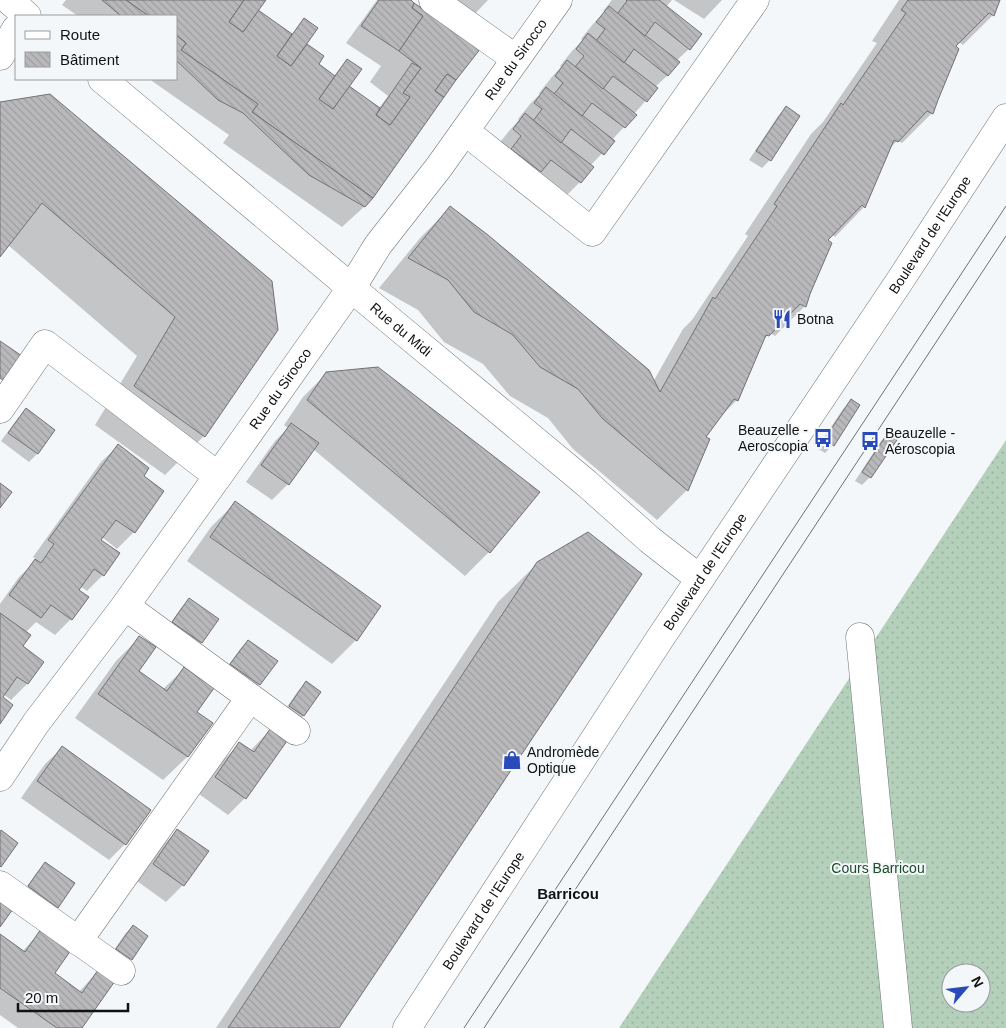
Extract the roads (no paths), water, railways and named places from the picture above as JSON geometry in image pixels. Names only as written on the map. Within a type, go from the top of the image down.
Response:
[{"type":"street","points":[[433,0],[516,58]]},
{"type":"street","name":"Rue du Sirocco","points":[[0,777],[36,723],[125,606],[218,476],[352,287],[378,245],[439,167],[558,0]]},
{"type":"street","points":[[465,131],[592,232],[755,0]]},
{"type":"street","points":[[0,56],[15,28]]},
{"type":"street","name":"Rue du Midi","points":[[103,80],[586,482],[650,540],[700,579]]},
{"type":"street","name":"Boulevard de l'Europe","points":[[407,1028],[700,579],[899,282],[1006,118]]},
{"type":"street","points":[[0,409],[45,344],[218,476]]},
{"type":"street","points":[[125,606],[296,731]]},
{"type":"street","points":[[860,637],[898,1028]]},
{"type":"street","points":[[78,940],[250,698]]},
{"type":"street","points":[[0,885],[121,971]]},
{"type":"tram line","points":[[464,1028],[1006,206]]},
{"type":"tram line","points":[[484,1028],[1006,236]]},
{"type":"place","name":"Botna","points":[[782,319]]},
{"type":"place","name":"Beauzelle - Aeroscopia","points":[[823,438]]},
{"type":"place","name":"Beauzelle - Aéroscopia","points":[[870,441]]},
{"type":"place","name":"Andromède Optique","points":[[512,760]]},
{"type":"district","name":"Barricou","points":[[568,894]]},
{"type":"park label","name":"Cours Barricou","points":[[878,868]]}]
